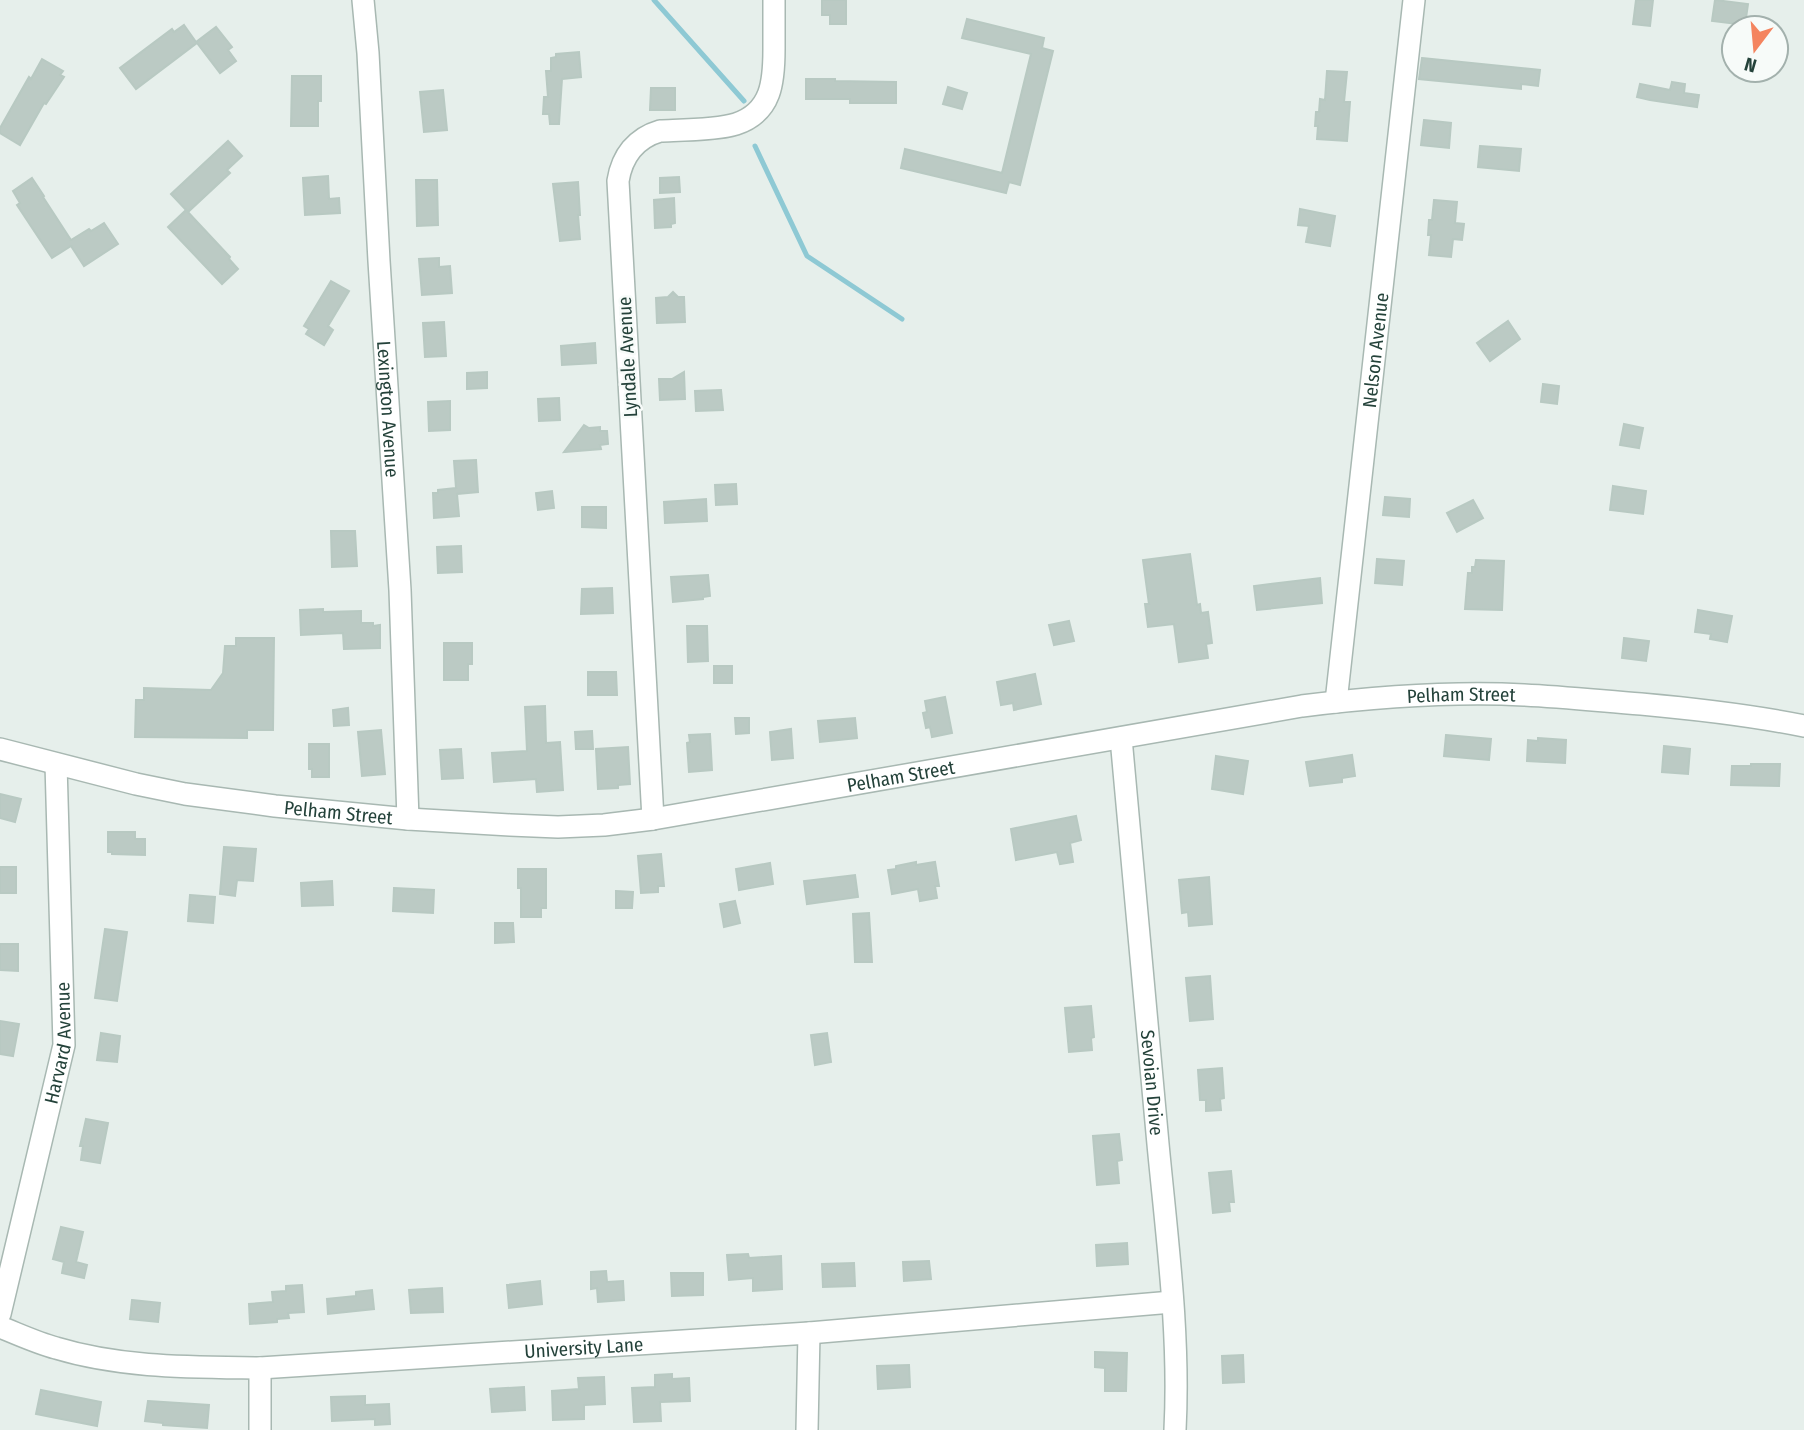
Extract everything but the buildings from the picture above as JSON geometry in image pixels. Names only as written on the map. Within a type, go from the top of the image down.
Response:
[{"type":"street","name":"Lexington Avenue","points":[[363,0],[400,590],[408,819]]},
{"type":"street","name":"Lyndale Avenue","points":[[653,820],[619,172],[631,150],[651,134],[728,126],[744,120],[758,110],[768,97],[773,82],[774,0]]},
{"type":"street","name":"Nelson Avenue","points":[[1336,702],[1414,0]]},
{"type":"street","name":"Pelham Street","points":[[0,749],[185,794],[408,819],[558,827],[653,820],[1302,706],[1421,695],[1523,695],[1719,712],[1804,726]]},
{"type":"street","name":"Sevoian Drive","points":[[1121,738],[1172,1302],[1175,1430]]},
{"type":"street","name":"Harvard Avenue","points":[[0,1314],[64,1045],[56,764]]},
{"type":"street","name":"University Lane","points":[[0,1328],[55,1348],[128,1364],[260,1368],[809,1333],[1172,1302]]},
{"type":"street","points":[[807,1430],[809,1333]]},
{"type":"street","points":[[260,1368],[260,1430]]},
{"type":"waterway","points":[[654,0],[744,101]]},
{"type":"waterway","points":[[755,146],[807,256],[902,319]]}]
